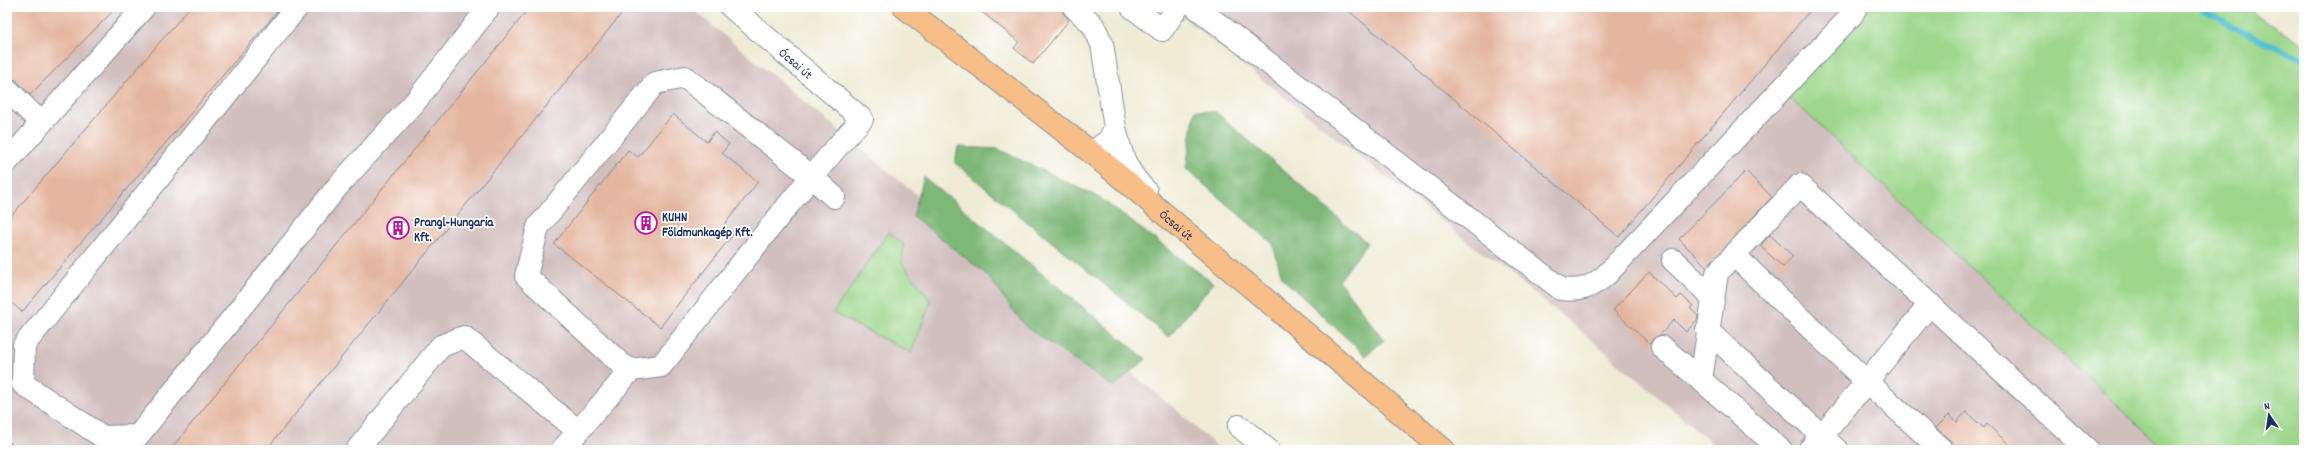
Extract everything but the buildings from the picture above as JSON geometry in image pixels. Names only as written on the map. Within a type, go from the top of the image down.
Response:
[{"type":"main road","name":"Ócsai út","points":[[904,7],[1092,153],[1444,450]]},
{"type":"lane","points":[[7,162],[144,7]]},
{"type":"lane","points":[[297,7],[24,345],[23,384],[103,437],[138,436],[338,186],[415,102],[489,7]]},
{"type":"lane","name":"Ócsai út","points":[[732,7],[862,119],[812,177]]},
{"type":"lane","points":[[1074,7],[1093,25],[1102,44],[1116,128],[1122,154],[1129,173],[1193,239]]},
{"type":"lane","points":[[1132,7],[1162,30],[1178,7]]},
{"type":"lane","points":[[1196,7],[1561,290],[1573,291],[1585,289],[1606,275],[1852,15],[1856,7]]},
{"type":"lane","points":[[812,177],[661,366],[631,370],[621,364],[526,276],[538,227],[655,83],[685,77],[812,177],[834,197]]},
{"type":"lane","points":[[7,89],[41,123]]},
{"type":"lane","points":[[1092,153],[1109,140],[1116,128]]},
{"type":"lane","points":[[1700,380],[1717,273],[1800,185],[2088,450]]},
{"type":"lane","points":[[1734,255],[1866,381],[1942,450]]},
{"type":"lane","points":[[1673,260],[1713,298]]},
{"type":"lane","points":[[1707,330],[1823,445],[1866,381],[1930,304]]},
{"type":"lane","points":[[358,450],[441,346],[464,337],[577,430]]},
{"type":"lane","points":[[1662,347],[1781,450]]},
{"type":"lane","points":[[562,450],[577,430],[631,370]]},
{"type":"lane","points":[[1239,426],[1268,450]]},
{"type":"shaded area","points":[[7,7],[690,7],[1181,414],[1221,450],[7,450]]},
{"type":"shaded area","points":[[1170,7],[1870,7],[1785,93],[2165,450],[1720,450],[1575,326]]},
{"type":"green space","points":[[1870,7],[2248,7],[2255,15],[2304,44],[2304,450],[2165,450],[1785,93]]},
{"type":"green space","points":[[1195,110],[1216,112],[1367,243],[1339,281],[1384,340],[1366,356],[1282,278],[1273,244],[1186,169]]},
{"type":"green space","points":[[958,147],[998,149],[1100,198],[1213,283],[1169,337],[955,163]]},
{"type":"green space","points":[[924,177],[1146,359],[1113,387],[1026,327],[986,274],[913,216]]},
{"type":"green space","points":[[889,232],[904,245],[902,263],[931,301],[911,353],[833,313]]},
{"type":"waterway","points":[[2199,7],[2231,26],[2304,60]]},
{"type":"railway","points":[[7,443],[15,450]]},
{"type":"place","name":"KUHN Földmunkagép Kft.","points":[[646,223]]},
{"type":"place","name":"Prangl-Hungaria Kft.","points":[[398,228]]}]
